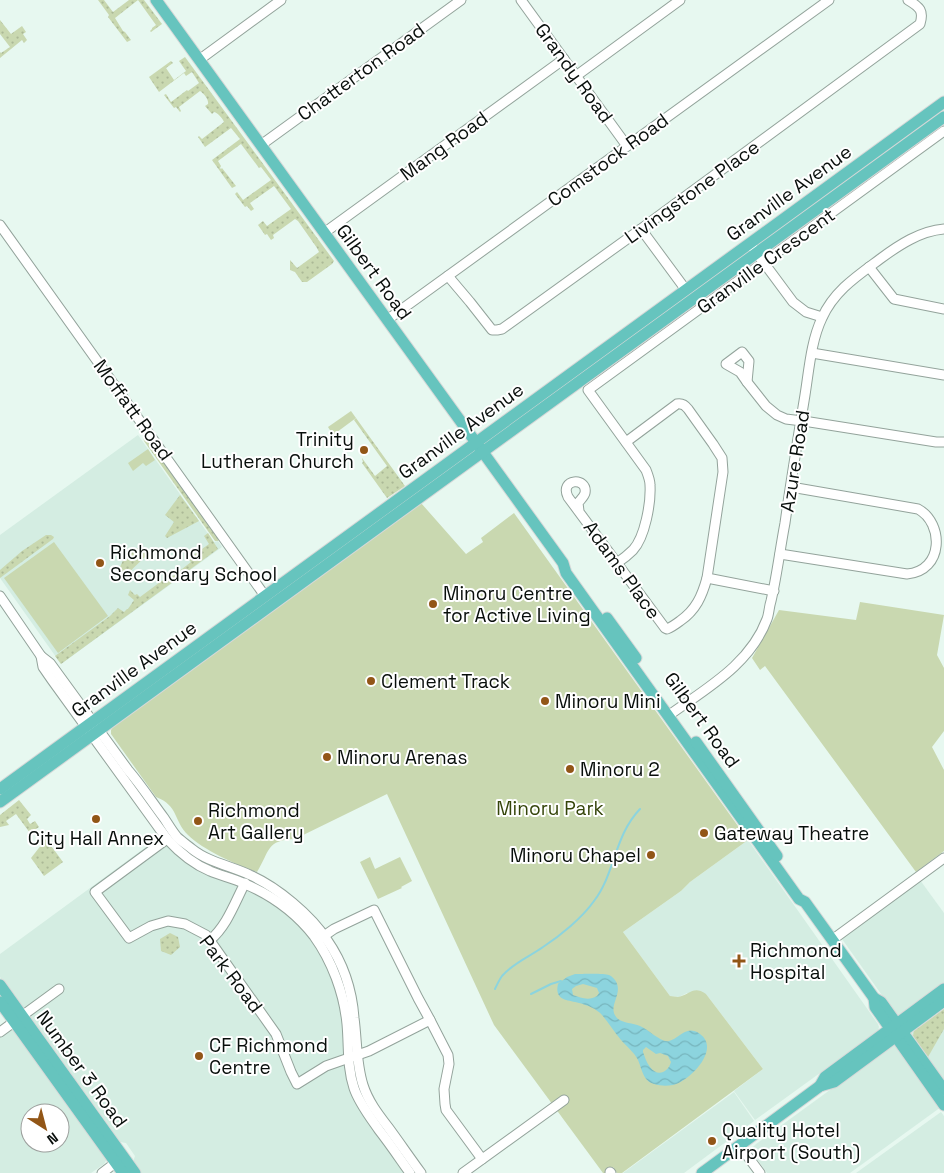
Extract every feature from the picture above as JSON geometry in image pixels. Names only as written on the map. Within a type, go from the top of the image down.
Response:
[{"type":"main road","name":"Gilbert Road","points":[[156,0],[563,563],[568,577],[671,714],[799,899],[804,902],[874,998],[875,1007],[944,1090]]},
{"type":"main road","name":"Granville Avenue","points":[[0,789],[236,632],[686,290],[753,248],[944,102]]},
{"type":"main road","name":"Granville Avenue","points":[[0,802],[265,596],[478,447],[753,248],[944,117]]},
{"type":"main road","name":"Number 3 Road","points":[[0,985],[18,1019],[119,1160],[135,1173]]},
{"type":"main road","points":[[896,1030],[944,989]]},
{"type":"main road","name":"Number 3 Road","points":[[0,1002],[18,1019]]},
{"type":"main road","points":[[702,1173],[820,1086],[825,1076],[896,1030],[944,1002]]},
{"type":"main road","name":"Gilbert Road","points":[[896,1030],[944,1105]]},
{"type":"main road","name":"Number 3 Road","points":[[119,1160],[123,1173]]},
{"type":"street","points":[[199,60],[280,0]]},
{"type":"street","name":"Chatterton Road","points":[[261,145],[461,0]]},
{"type":"street","points":[[576,76],[680,0]]},
{"type":"street","name":"Comstock Road","points":[[387,320],[829,0]]},
{"type":"street","name":"Livingstone Place","points":[[448,276],[492,330],[502,329],[920,24],[922,17],[920,9],[908,0]]},
{"type":"street","name":"Grandy Road","points":[[525,1],[627,146]]},
{"type":"street","name":"Mang Road","points":[[324,232],[564,59]]},
{"type":"street","name":"Granville Crescent","points":[[626,442],[588,390],[944,131]]},
{"type":"street","name":"Moffatt Road","points":[[0,225],[265,596]]},
{"type":"street","name":"Azure Road","points":[[671,714],[740,662],[754,643],[766,620],[774,590],[812,353],[822,317],[843,288],[893,249],[909,240],[944,228]]},
{"type":"street","points":[[641,229],[686,290]]},
{"type":"street","points":[[753,248],[793,302],[806,312],[822,317]]},
{"type":"street","points":[[869,267],[894,298],[944,310]]},
{"type":"street","points":[[812,353],[944,375]]},
{"type":"street","points":[[747,382],[766,406],[786,419],[944,442]]},
{"type":"street","points":[[617,563],[633,550],[639,541],[646,522],[650,494],[646,470],[626,442],[680,403],[685,405],[722,458],[723,472],[707,578],[774,590]]},
{"type":"street","points":[[780,554],[908,574],[916,573],[929,565],[940,545],[936,524],[926,513],[918,509],[791,488]]},
{"type":"street","name":"Adams Place","points":[[579,511],[667,629],[686,617],[695,608],[707,578]]},
{"type":"street","points":[[0,596],[41,656],[50,663],[168,839],[186,857],[209,870],[245,883],[267,894],[335,953],[348,983],[353,1006],[363,1086],[368,1098],[421,1173]]},
{"type":"street","points":[[93,728],[137,780],[177,836],[194,850],[214,861],[250,874],[283,896],[312,921],[321,939],[340,991],[347,1024],[348,1058],[354,1090],[364,1109],[410,1173]]},
{"type":"street","name":"Park Road","points":[[168,839],[95,892],[129,938],[151,926],[168,921],[186,924],[206,935],[276,1034],[297,1084],[326,1066],[348,1058]]},
{"type":"street","points":[[832,940],[944,858]]},
{"type":"street","points":[[210,940],[223,925],[245,883]]},
{"type":"street","points":[[321,939],[334,930],[374,910],[448,1055],[450,1064],[444,1090],[446,1110],[482,1159]]},
{"type":"street","points":[[0,1032],[60,989]]},
{"type":"street","points":[[348,1058],[369,1051],[430,1020]]},
{"type":"street","points":[[463,1173],[564,1100]]},
{"type":"street","points":[[740,1146],[760,1173]]},
{"type":"street","points":[[102,1173],[119,1160]]},
{"type":"shaded area","name":"Richmond Secondary School","points":[[138,435],[214,542],[218,541],[222,547],[61,664],[0,578],[0,535]]},
{"type":"shaded area","name":"CF Richmond Centre","points":[[161,836],[172,847],[258,894],[287,913],[315,945],[336,986],[342,1015],[346,1074],[352,1091],[406,1173],[141,1173],[134,1164],[135,1156],[126,1143],[120,1142],[86,1094],[72,1080],[0,977],[0,954]]},
{"type":"shaded area","name":"Richmond Hospital","points":[[748,840],[879,1027],[878,1031],[755,1120],[734,1091],[763,1069],[706,994],[687,993],[679,997],[670,996],[623,932]]},
{"type":"shaded area","points":[[920,880],[944,913],[944,985],[898,1016],[842,939]]},
{"type":"shaded area","points":[[944,1005],[944,1083],[911,1036],[911,1032]]},
{"type":"shaded area","points":[[15,1030],[67,1103],[20,1103],[20,1153],[70,1153],[70,1107],[107,1159],[104,1164],[91,1173],[0,1173],[0,1037],[8,1031]]},
{"type":"shaded area","points":[[895,1043],[941,1107],[850,1173],[767,1173],[752,1152],[753,1147]]},
{"type":"shaded area","points":[[734,1092],[754,1121],[684,1173],[623,1173]]},
{"type":"shaded area","points":[[941,1112],[944,1116],[944,1173],[856,1173]]},
{"type":"green space","points":[[98,0],[104,0],[113,12],[129,0],[138,0],[115,18],[131,40],[127,42]]},
{"type":"green space","points":[[138,0],[144,0],[162,24],[151,32],[152,28],[156,25]]},
{"type":"green space","points":[[0,20],[11,34],[22,26],[26,32],[23,34],[27,40],[24,43],[22,40],[0,58],[0,52],[10,47],[0,34]]},
{"type":"green space","points":[[185,57],[334,261],[307,282],[302,282],[295,272],[290,270],[290,260],[297,268],[319,252],[298,221],[295,219],[273,235],[274,238],[271,240],[258,225],[263,221],[267,226],[291,209],[274,186],[250,203],[254,209],[251,211],[247,206],[245,207],[235,194],[237,192],[243,200],[271,180],[261,167],[259,168],[241,144],[218,161],[221,166],[220,168],[236,186],[232,188],[212,160],[240,139],[231,128],[205,147],[198,137],[202,139],[224,122],[219,115],[214,112],[212,114],[205,106],[208,104],[206,96],[200,91],[179,107],[180,112],[176,107],[174,108],[164,95],[166,94],[171,102],[199,83],[192,72],[186,76],[184,73],[159,92],[149,77],[171,61],[173,63],[166,68],[174,80],[186,71],[179,61]]},
{"type":"green space","points":[[351,411],[356,418],[333,435],[328,427]]},
{"type":"green space","points":[[356,418],[405,486],[387,498],[362,463],[362,458],[375,476],[387,466],[354,420]]},
{"type":"green space","points":[[146,434],[147,439],[218,541],[215,541],[144,441],[143,436]]},
{"type":"green space","points":[[148,449],[155,460],[146,466],[143,463],[133,471],[128,463]]},
{"type":"green space","points":[[180,495],[199,521],[167,538],[165,536],[174,522],[165,515]]},
{"type":"green space","name":"Minoru Park","points":[[421,503],[466,554],[483,542],[481,538],[514,513],[748,840],[623,932],[670,996],[678,997],[695,990],[706,994],[763,1069],[622,1173],[617,1173],[613,1167],[603,1173],[494,1025],[387,794],[295,839],[274,844],[257,872],[230,861],[194,841],[183,829],[169,805],[156,797],[111,734],[113,727]]},
{"type":"green space","points":[[208,533],[218,549],[61,664],[55,656],[110,616],[118,608],[124,612],[128,609],[134,600],[128,595],[130,590],[140,597],[191,562],[188,559],[209,544],[204,536]]},
{"type":"green space","points":[[46,535],[54,537],[0,578],[0,570],[22,551]]},
{"type":"green space","points":[[54,542],[108,616],[58,653],[4,578]]},
{"type":"green space","points":[[132,548],[135,550],[137,548],[147,555],[123,578],[118,570],[122,568],[120,567],[125,556],[127,557],[128,555],[126,554]]},
{"type":"green space","points":[[860,602],[944,615],[937,655],[944,668],[944,731],[932,747],[944,770],[944,851],[916,872],[765,666],[760,670],[752,658],[779,610],[856,620]]},
{"type":"green space","points":[[19,800],[31,815],[27,819],[30,824],[35,821],[39,827],[30,833],[16,814],[6,821],[9,825],[0,827],[0,815]]},
{"type":"green space","points":[[46,839],[63,862],[44,876],[31,858]]},
{"type":"green space","points":[[370,857],[375,869],[400,857],[412,881],[402,888],[378,899],[360,862]]},
{"type":"green space","points":[[170,933],[178,937],[180,947],[171,955],[161,951],[160,939]]},
{"type":"green space","points":[[944,1009],[944,1029],[928,1057],[913,1036],[914,1031]]},
{"type":"water","points":[[575,974],[607,974],[611,976],[615,980],[618,990],[613,1010],[618,1019],[640,1026],[666,1041],[673,1040],[687,1031],[695,1031],[706,1040],[707,1048],[701,1064],[687,1077],[673,1085],[656,1085],[650,1082],[645,1077],[634,1054],[600,1013],[588,1006],[560,997],[557,990],[558,984]],"holes":[[[583,984],[597,988],[599,993],[597,996],[588,999],[573,995],[572,989]],[[646,1047],[656,1054],[660,1053],[668,1056],[671,1062],[670,1066],[665,1071],[659,1073],[653,1070],[643,1052]]]},
{"type":"waterway","points":[[495,989],[506,971],[556,938],[577,920],[594,901],[606,879],[625,831],[640,809]]},
{"type":"waterway","points":[[531,994],[561,981]]},
{"type":"place","name":"Trinity Lutheran Church","points":[[364,450]]},
{"type":"place","name":"Richmond Secondary School","points":[[100,563]]},
{"type":"place","name":"Minoru Centre for Active Living","points":[[433,604]]},
{"type":"place","name":"Clement Track","points":[[371,681]]},
{"type":"place","name":"Minoru Mini","points":[[545,701]]},
{"type":"place","name":"Minoru Arenas","points":[[327,757]]},
{"type":"place","name":"Minoru 2","points":[[570,769]]},
{"type":"place","name":"City Hall Annex","points":[[96,819]]},
{"type":"place","name":"Richmond Art Gallery","points":[[198,821]]},
{"type":"place","name":"Gateway Theatre","points":[[704,833]]},
{"type":"place","name":"Minoru Chapel","points":[[651,855]]},
{"type":"place","name":"Richmond Hospital","points":[[739,961]]},
{"type":"place","name":"CF Richmond Centre","points":[[199,1056]]},
{"type":"place","name":"Quality Hotel Airport (South)","points":[[712,1141]]}]
